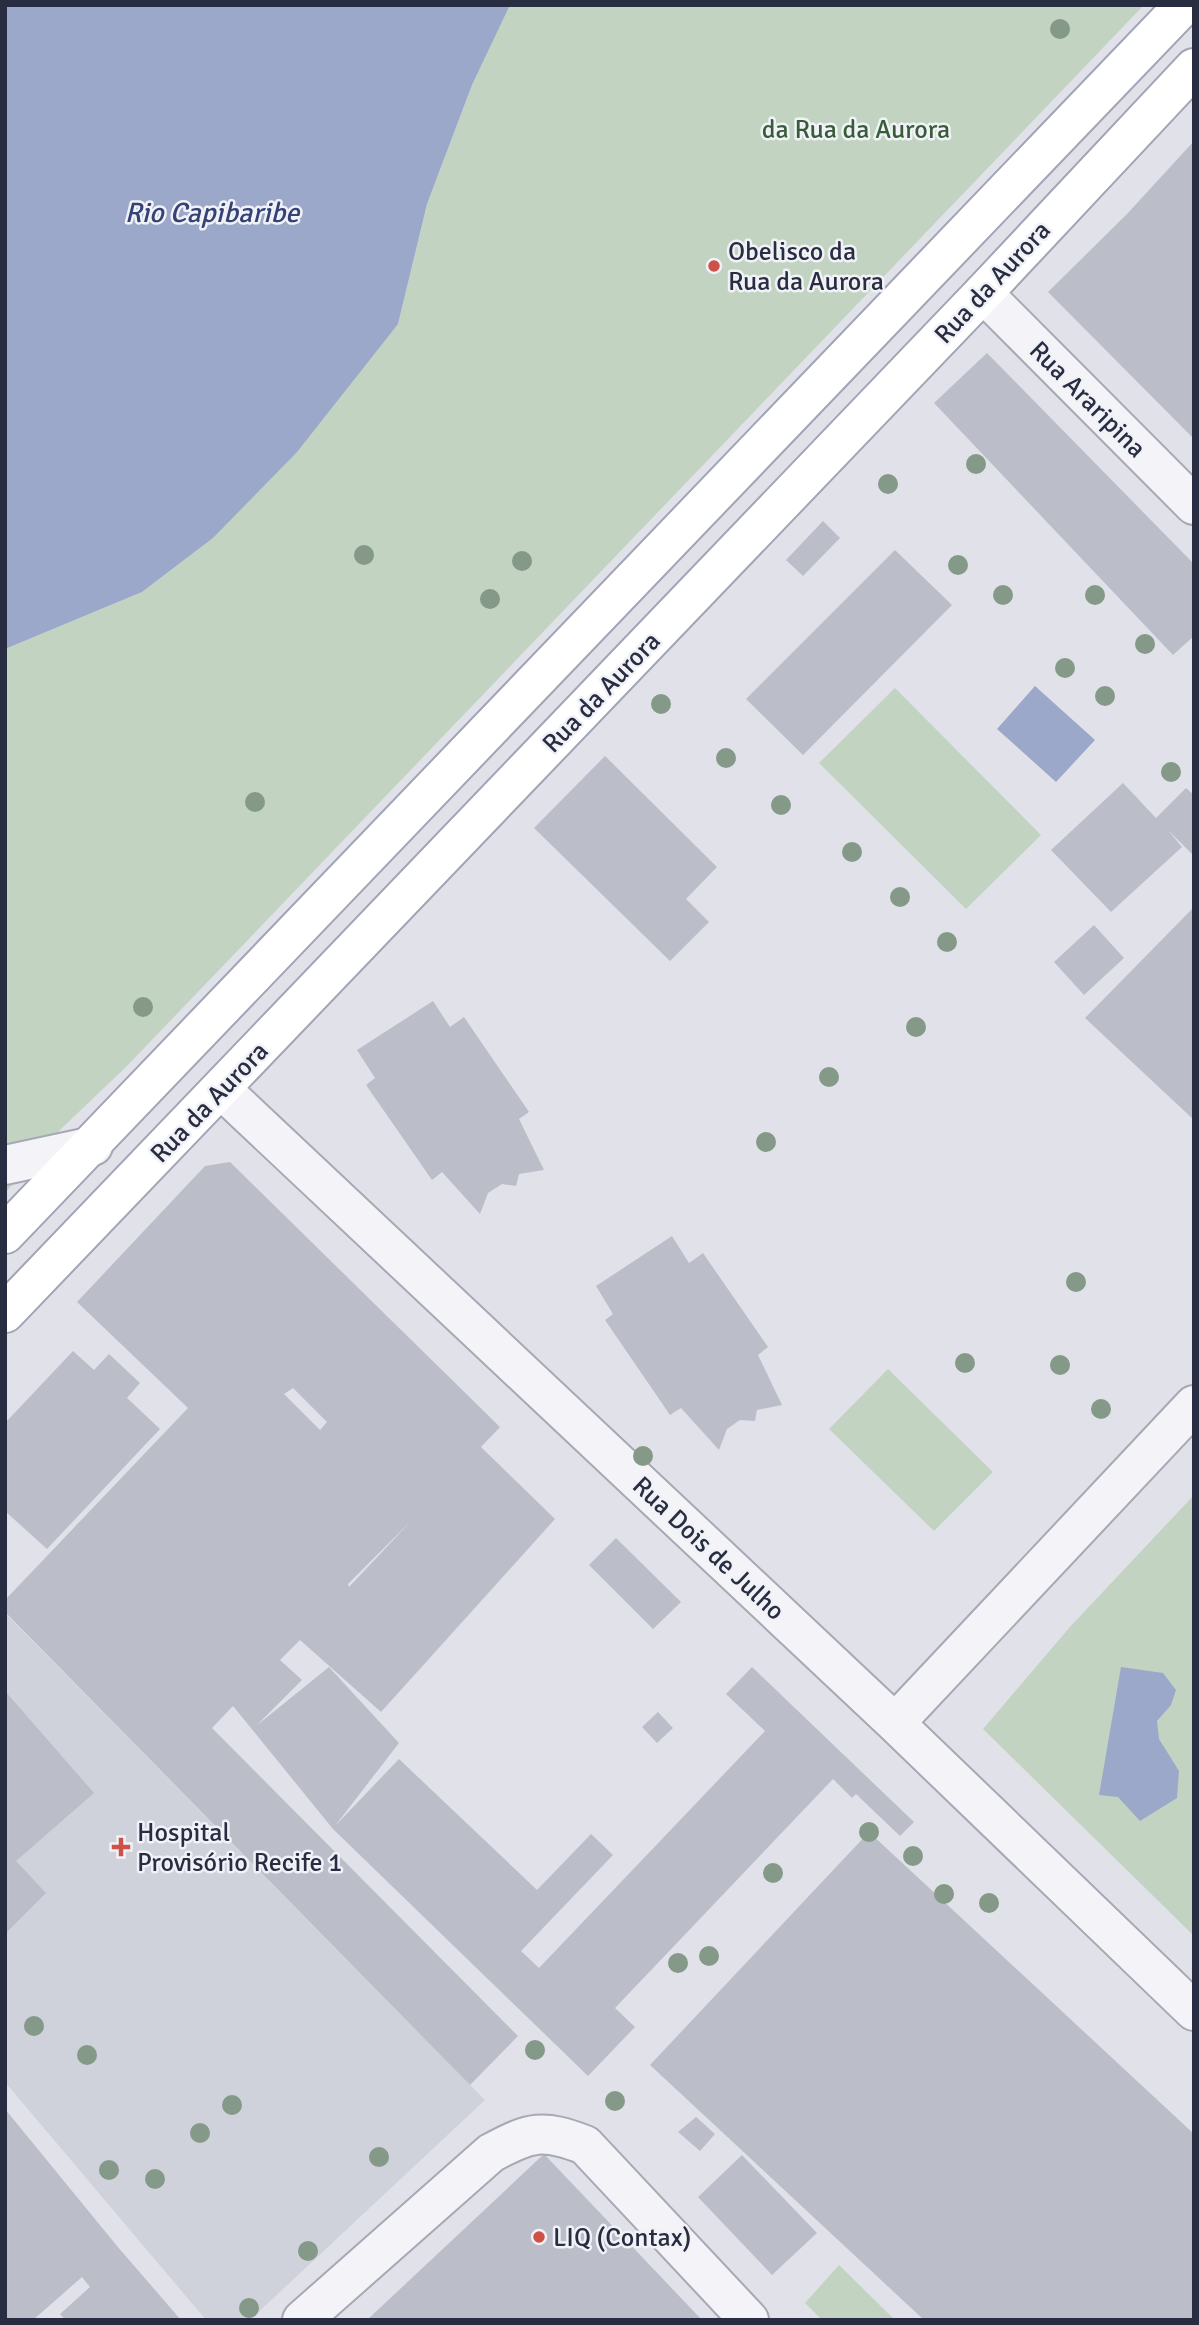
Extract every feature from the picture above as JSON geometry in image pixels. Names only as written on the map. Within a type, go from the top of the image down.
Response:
[{"type":"main road","name":"Rua da Aurora","points":[[5,1234],[93,1146],[1184,5]]},
{"type":"main road","name":"Rua da Aurora","points":[[5,1313],[983,293],[1194,68]]},
{"type":"street","name":"Rua Araripina","points":[[983,293],[1194,505]]},
{"type":"street","name":"Rua Dois de Julho","points":[[221,1089],[895,1723],[1194,2011]]},
{"type":"street","points":[[5,1165],[93,1146]]},
{"type":"street","points":[[895,1723],[1194,1405]]},
{"type":"street","points":[[303,2320],[491,2153],[522,2136],[555,2134],[585,2145],[750,2320]]},
{"type":"shaded area","name":"Hospital Provisório Recife 1","points":[[5,1613],[485,2100],[250,2320],[206,2320],[5,2082]]},
{"type":"green space","name":"da Rua da Aurora","points":[[510,5],[1144,5],[126,1067],[62,1128],[5,1193],[5,649],[142,592],[213,538],[398,324],[427,204],[472,85]]},
{"type":"green space","points":[[895,688],[1041,835],[966,909],[819,763]]},
{"type":"green space","points":[[888,1369],[993,1472],[934,1531],[829,1429]]},
{"type":"green space","points":[[1194,1495],[1194,1936],[983,1729],[1069,1628]]},
{"type":"green space","points":[[839,2265],[895,2320],[822,2320],[805,2303]]},
{"type":"water","name":"Rio Capibaribe","points":[[5,5],[510,5],[472,85],[427,204],[398,324],[297,452],[213,538],[142,592],[5,649]]},
{"type":"water","points":[[1035,686],[1095,740],[1056,782],[997,729]]},
{"type":"water","points":[[1121,1667],[1163,1673],[1176,1690],[1171,1705],[1157,1721],[1159,1739],[1179,1771],[1177,1798],[1140,1821],[1118,1797],[1099,1795]]},
{"type":"building","points":[[1194,141],[1194,439],[1048,292],[1127,214]]},
{"type":"building","points":[[987,353],[1194,564],[1194,636],[1173,655],[934,403]]},
{"type":"building","points":[[823,521],[840,538],[803,576],[786,560]]},
{"type":"building","points":[[895,550],[952,605],[803,755],[746,699]]},
{"type":"building","points":[[605,756],[717,867],[686,899],[709,922],[670,961],[534,828]]},
{"type":"building","points":[[1123,783],[1156,818],[1186,788],[1194,795],[1194,856],[1168,830],[1182,847],[1111,912],[1051,850]]},
{"type":"building","points":[[1194,907],[1194,1120],[1085,1018]]},
{"type":"building","points":[[1094,925],[1124,958],[1084,995],[1054,962]]},
{"type":"building","points":[[433,1001],[450,1027],[464,1017],[529,1112],[519,1119],[544,1170],[519,1174],[516,1186],[502,1184],[488,1193],[480,1214],[442,1172],[432,1180],[366,1085],[375,1078],[357,1050]]},
{"type":"building","points":[[230,1162],[500,1427],[481,1447],[555,1519],[381,1712],[300,1640],[280,1660],[302,1680],[256,1726],[329,1667],[399,1743],[335,1826],[399,1759],[537,1890],[591,1834],[613,1855],[521,1951],[539,1968],[765,1731],[726,1694],[752,1667],[914,1822],[900,1836],[856,1794],[852,1798],[833,1779],[615,2008],[635,2027],[588,2076],[333,1829],[233,1706],[212,1728],[518,2036],[470,2085],[5,1612],[5,1600],[188,1408],[77,1302],[205,1166]],"holes":[[[293,1388],[327,1422],[320,1430],[284,1394]],[[412,1520],[349,1587],[348,1584]]]},
{"type":"building","points":[[672,1236],[689,1263],[703,1253],[768,1347],[758,1355],[782,1405],[757,1410],[755,1421],[740,1420],[727,1429],[719,1450],[681,1408],[670,1415],[605,1320],[613,1314],[596,1286]]},
{"type":"building","points":[[73,1351],[94,1370],[109,1354],[140,1383],[127,1398],[160,1429],[47,1549],[5,1511],[5,1423]]},
{"type":"building","points":[[616,1538],[681,1602],[653,1629],[589,1565]]},
{"type":"building","points":[[5,1691],[94,1793],[16,1861],[46,1893],[5,1934]]},
{"type":"building","points":[[658,1712],[673,1728],[657,1743],[642,1727]]},
{"type":"building","points":[[869,1832],[1194,2134],[1194,2320],[924,2320],[650,2065]]},
{"type":"building","points":[[5,2109],[181,2320],[65,2320],[60,2314],[90,2287],[82,2277],[33,2320],[5,2320]]},
{"type":"building","points":[[696,2117],[715,2134],[700,2151],[678,2132]]},
{"type":"building","name":"LIQ (Contax)","points":[[544,2154],[702,2320],[367,2320]]},
{"type":"building","points":[[742,2155],[817,2233],[772,2275],[698,2197]]},
{"type":"place","name":"Obelisco da Rua da Aurora","points":[[714,266]]},
{"type":"place","name":"Hospital Provisório Recife 1","points":[[121,1847]]},
{"type":"place","name":"LIQ (Contax)","points":[[539,2237]]}]
